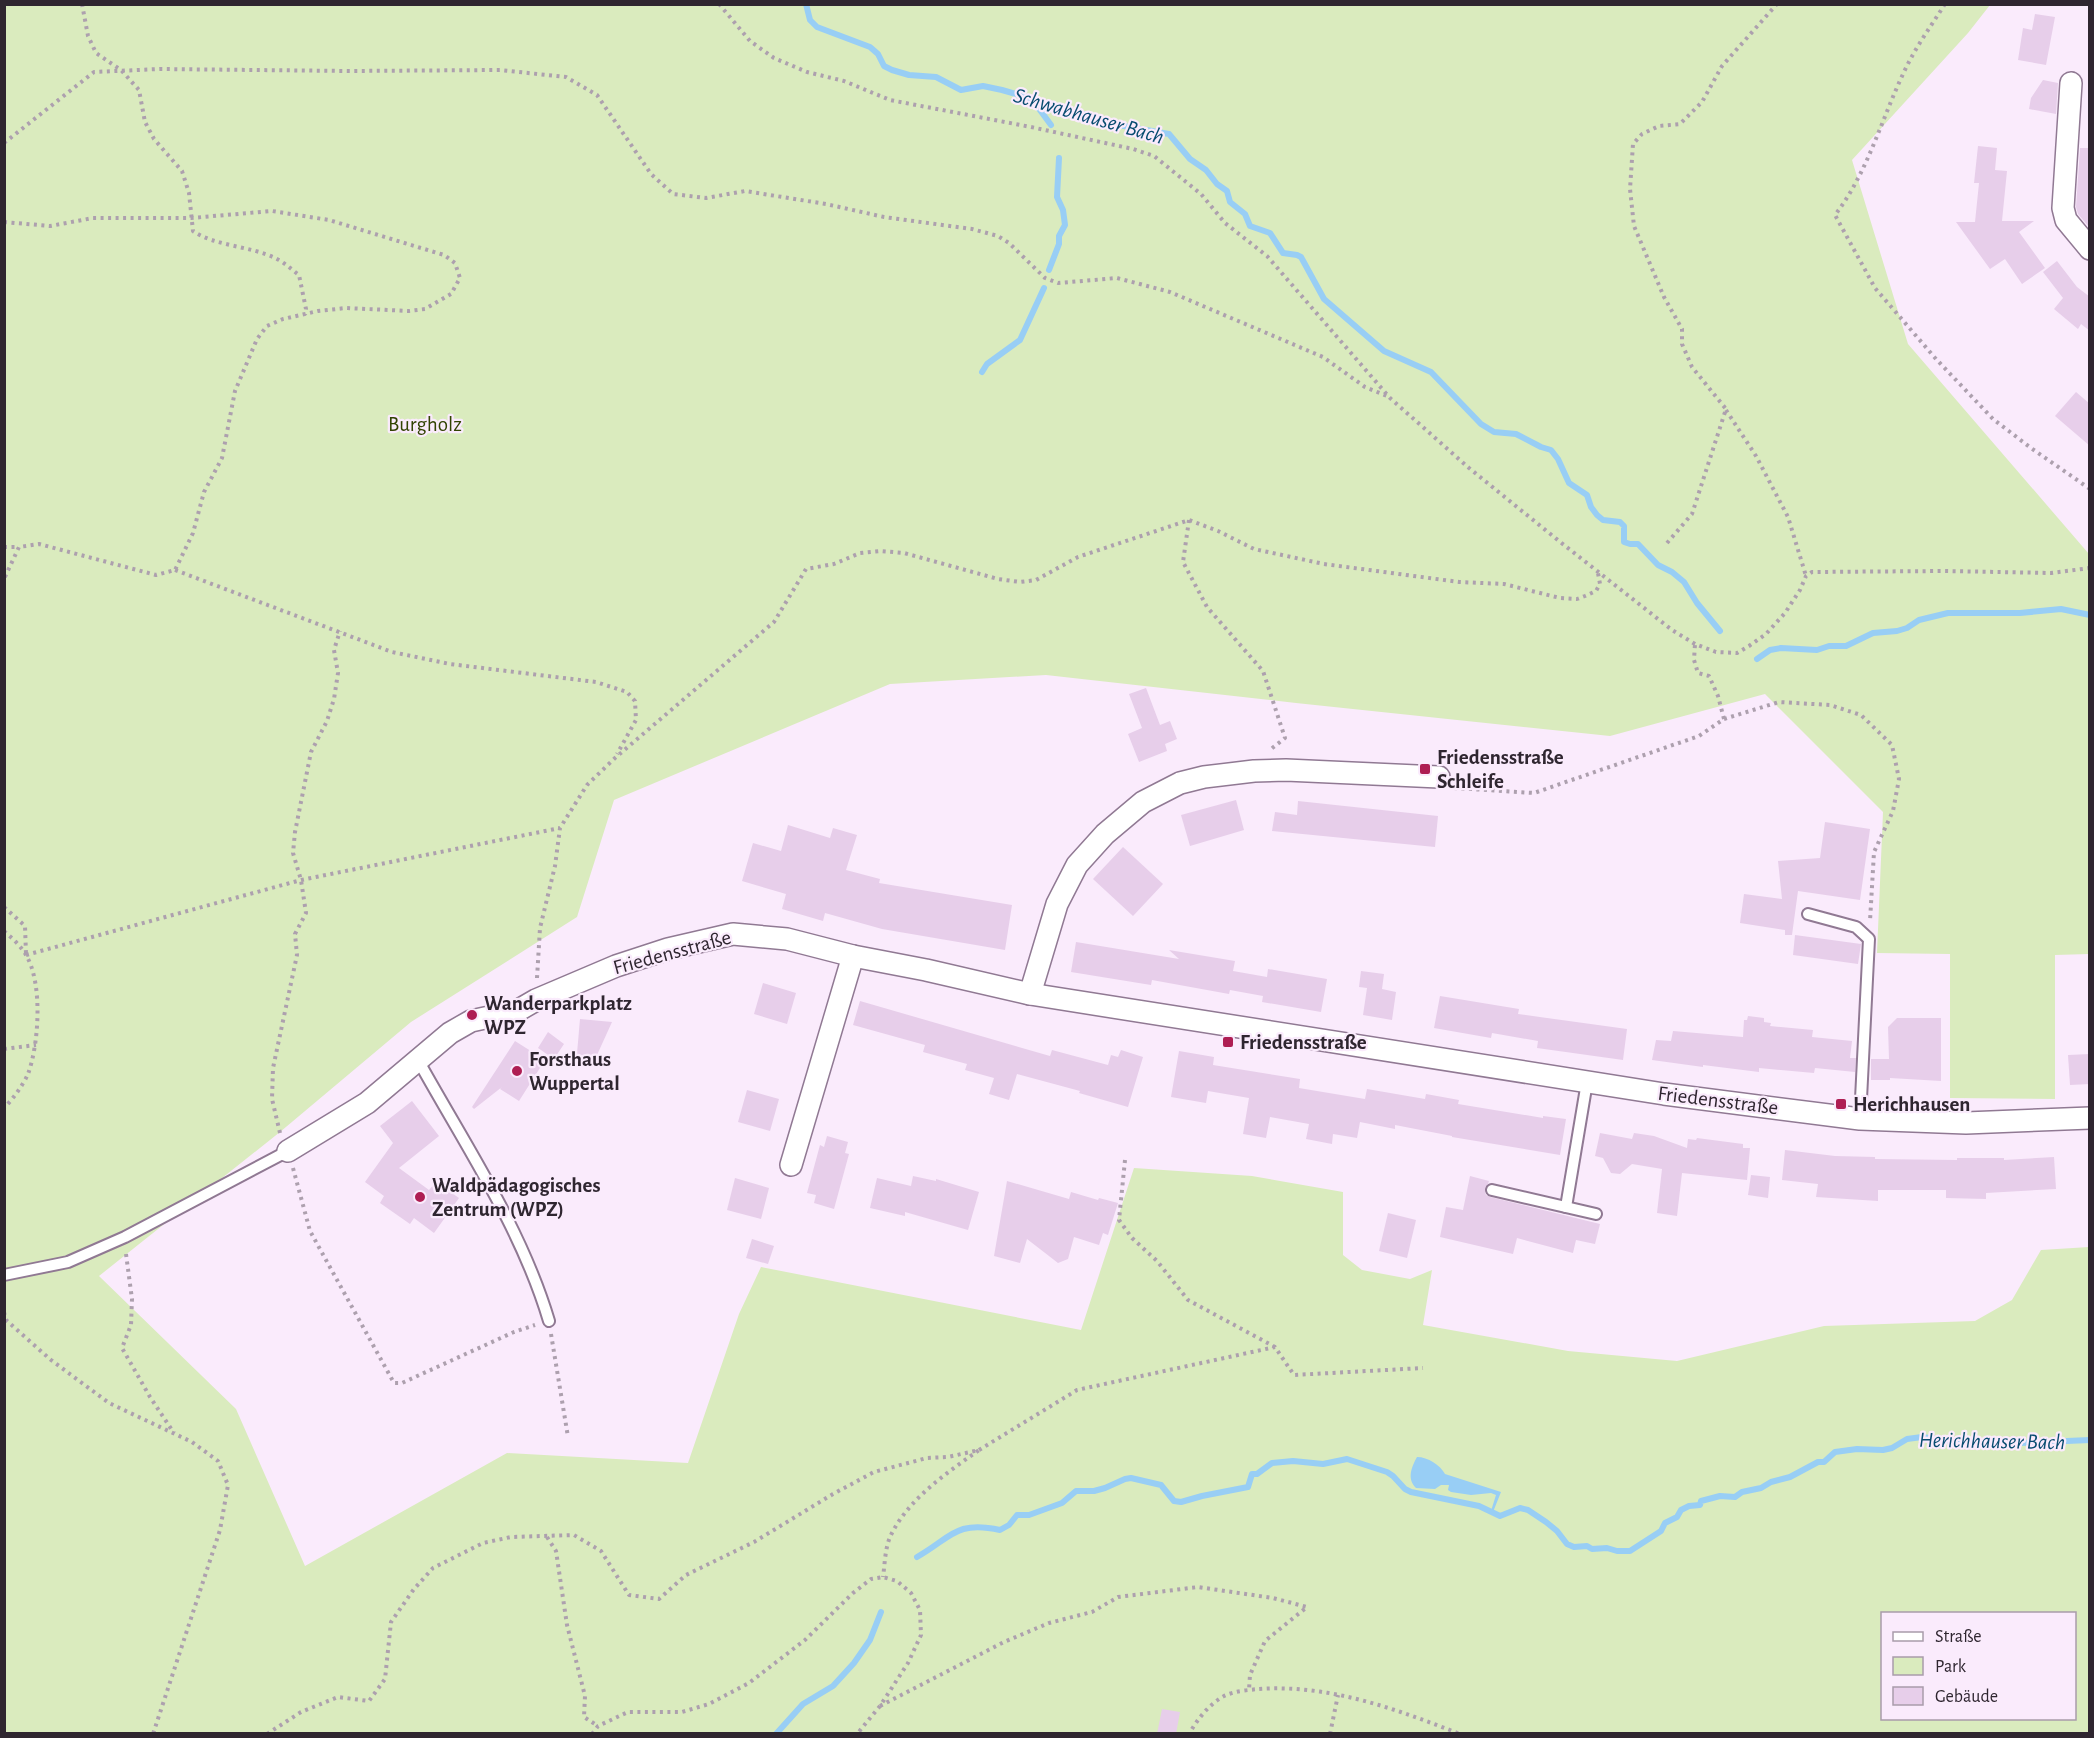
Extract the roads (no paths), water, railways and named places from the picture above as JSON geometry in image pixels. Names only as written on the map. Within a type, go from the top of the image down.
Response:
[{"type":"street","points":[[2071,83],[2063,208],[2066,220],[2090,249]]},
{"type":"street","points":[[1030,994],[1057,904],[1077,865],[1105,834],[1143,801],[1180,783],[1204,777],[1254,771],[1286,770],[1439,777]]},
{"type":"street","name":"Friedensstraße","points":[[288,1151],[367,1103],[450,1033],[471,1021],[517,1011],[536,1000],[616,966],[668,949],[733,934],[787,939],[853,956],[1030,994],[1664,1094],[1860,1119],[1966,1123],[2090,1118]]},
{"type":"street","points":[[791,1165],[853,956]]},
{"type":"lane","points":[[1809,914],[1856,927],[1869,939],[1860,1119]]},
{"type":"lane","points":[[418,1060],[490,1187],[538,1286],[549,1321]]},
{"type":"lane","points":[[1566,1207],[1587,1082]]},
{"type":"lane","points":[[4,1275],[68,1262],[125,1238],[288,1151]]},
{"type":"lane","points":[[1492,1190],[1596,1214]]},
{"type":"water","points":[[1417,1457],[1433,1462],[1445,1474],[1501,1492],[1493,1512],[1491,1511],[1496,1495],[1491,1493],[1471,1495],[1451,1492],[1448,1490],[1449,1485],[1441,1485],[1435,1489],[1416,1488],[1413,1485],[1411,1473]]},
{"type":"waterway","name":"Schwabhauser Bach","points":[[806,4],[810,20],[817,27],[870,47],[878,54],[884,66],[892,70],[909,75],[936,77],[961,90],[983,86],[1002,90],[1124,126],[1169,134],[1190,159],[1206,170],[1217,184],[1227,191],[1230,202],[1245,214],[1250,226],[1270,233],[1283,253],[1301,257],[1324,299],[1384,351],[1431,372],[1481,424],[1494,432],[1516,434],[1551,450],[1558,459],[1569,483],[1587,495],[1597,515],[1603,520],[1620,522],[1624,526],[1624,542],[1638,544],[1658,565],[1672,572],[1684,582],[1697,603],[1720,631]]},
{"type":"waterway","points":[[1028,98],[1051,125]]},
{"type":"waterway","points":[[1049,270],[1059,244],[1059,236],[1065,225],[1063,210],[1057,197],[1059,158]]},
{"type":"waterway","points":[[982,372],[987,364],[1020,340],[1044,288]]},
{"type":"waterway","name":"Schwabhauser Bach","points":[[1757,659],[1770,650],[1781,648],[1817,650],[1829,646],[1846,646],[1873,633],[1897,631],[1919,620],[1948,613],[2020,613],[2061,609],[2090,615]]},
{"type":"waterway","name":"Herichhauser Bach","points":[[917,1557],[946,1537],[963,1529],[973,1527],[1000,1530],[1009,1525],[1017,1515],[1029,1515],[1062,1503],[1076,1491],[1094,1491],[1125,1479],[1131,1478],[1161,1485],[1174,1501],[1181,1502],[1248,1487],[1252,1474],[1257,1474],[1272,1463],[1293,1461],[1323,1464],[1347,1459],[1387,1472],[1411,1492],[1479,1506],[1500,1516],[1520,1508],[1528,1510],[1557,1531],[1567,1544],[1574,1547],[1587,1546],[1592,1549],[1630,1551],[1661,1531],[1665,1523],[1677,1517],[1681,1510],[1689,1506],[1700,1505],[1701,1501],[1720,1496],[1735,1497],[1742,1492],[1761,1488],[1771,1482],[1790,1477],[1818,1462],[1824,1462],[1835,1452],[1857,1449],[1883,1450],[1892,1448],[1907,1439],[1922,1437],[1959,1442],[2020,1443],[2090,1440]]},
{"type":"waterway","name":"Herichhauser Bach","points":[[776,1734],[803,1704],[833,1686],[854,1663],[870,1640],[881,1612]]},
{"type":"place","name":"Friedensstraße Schleife","points":[[1425,769]]},
{"type":"place","name":"Wanderparkplatz WPZ","points":[[472,1015]]},
{"type":"place","name":"Friedensstraße","points":[[1228,1042]]},
{"type":"place","name":"Forsthaus Wuppertal","points":[[517,1071]]},
{"type":"place","name":"Herichhausen","points":[[1841,1104]]},
{"type":"place","name":"Waldpädagogisches Zentrum (WPZ)","points":[[420,1197]]},
{"type":"park label","name":"Burgholz","points":[[425,424]]}]
